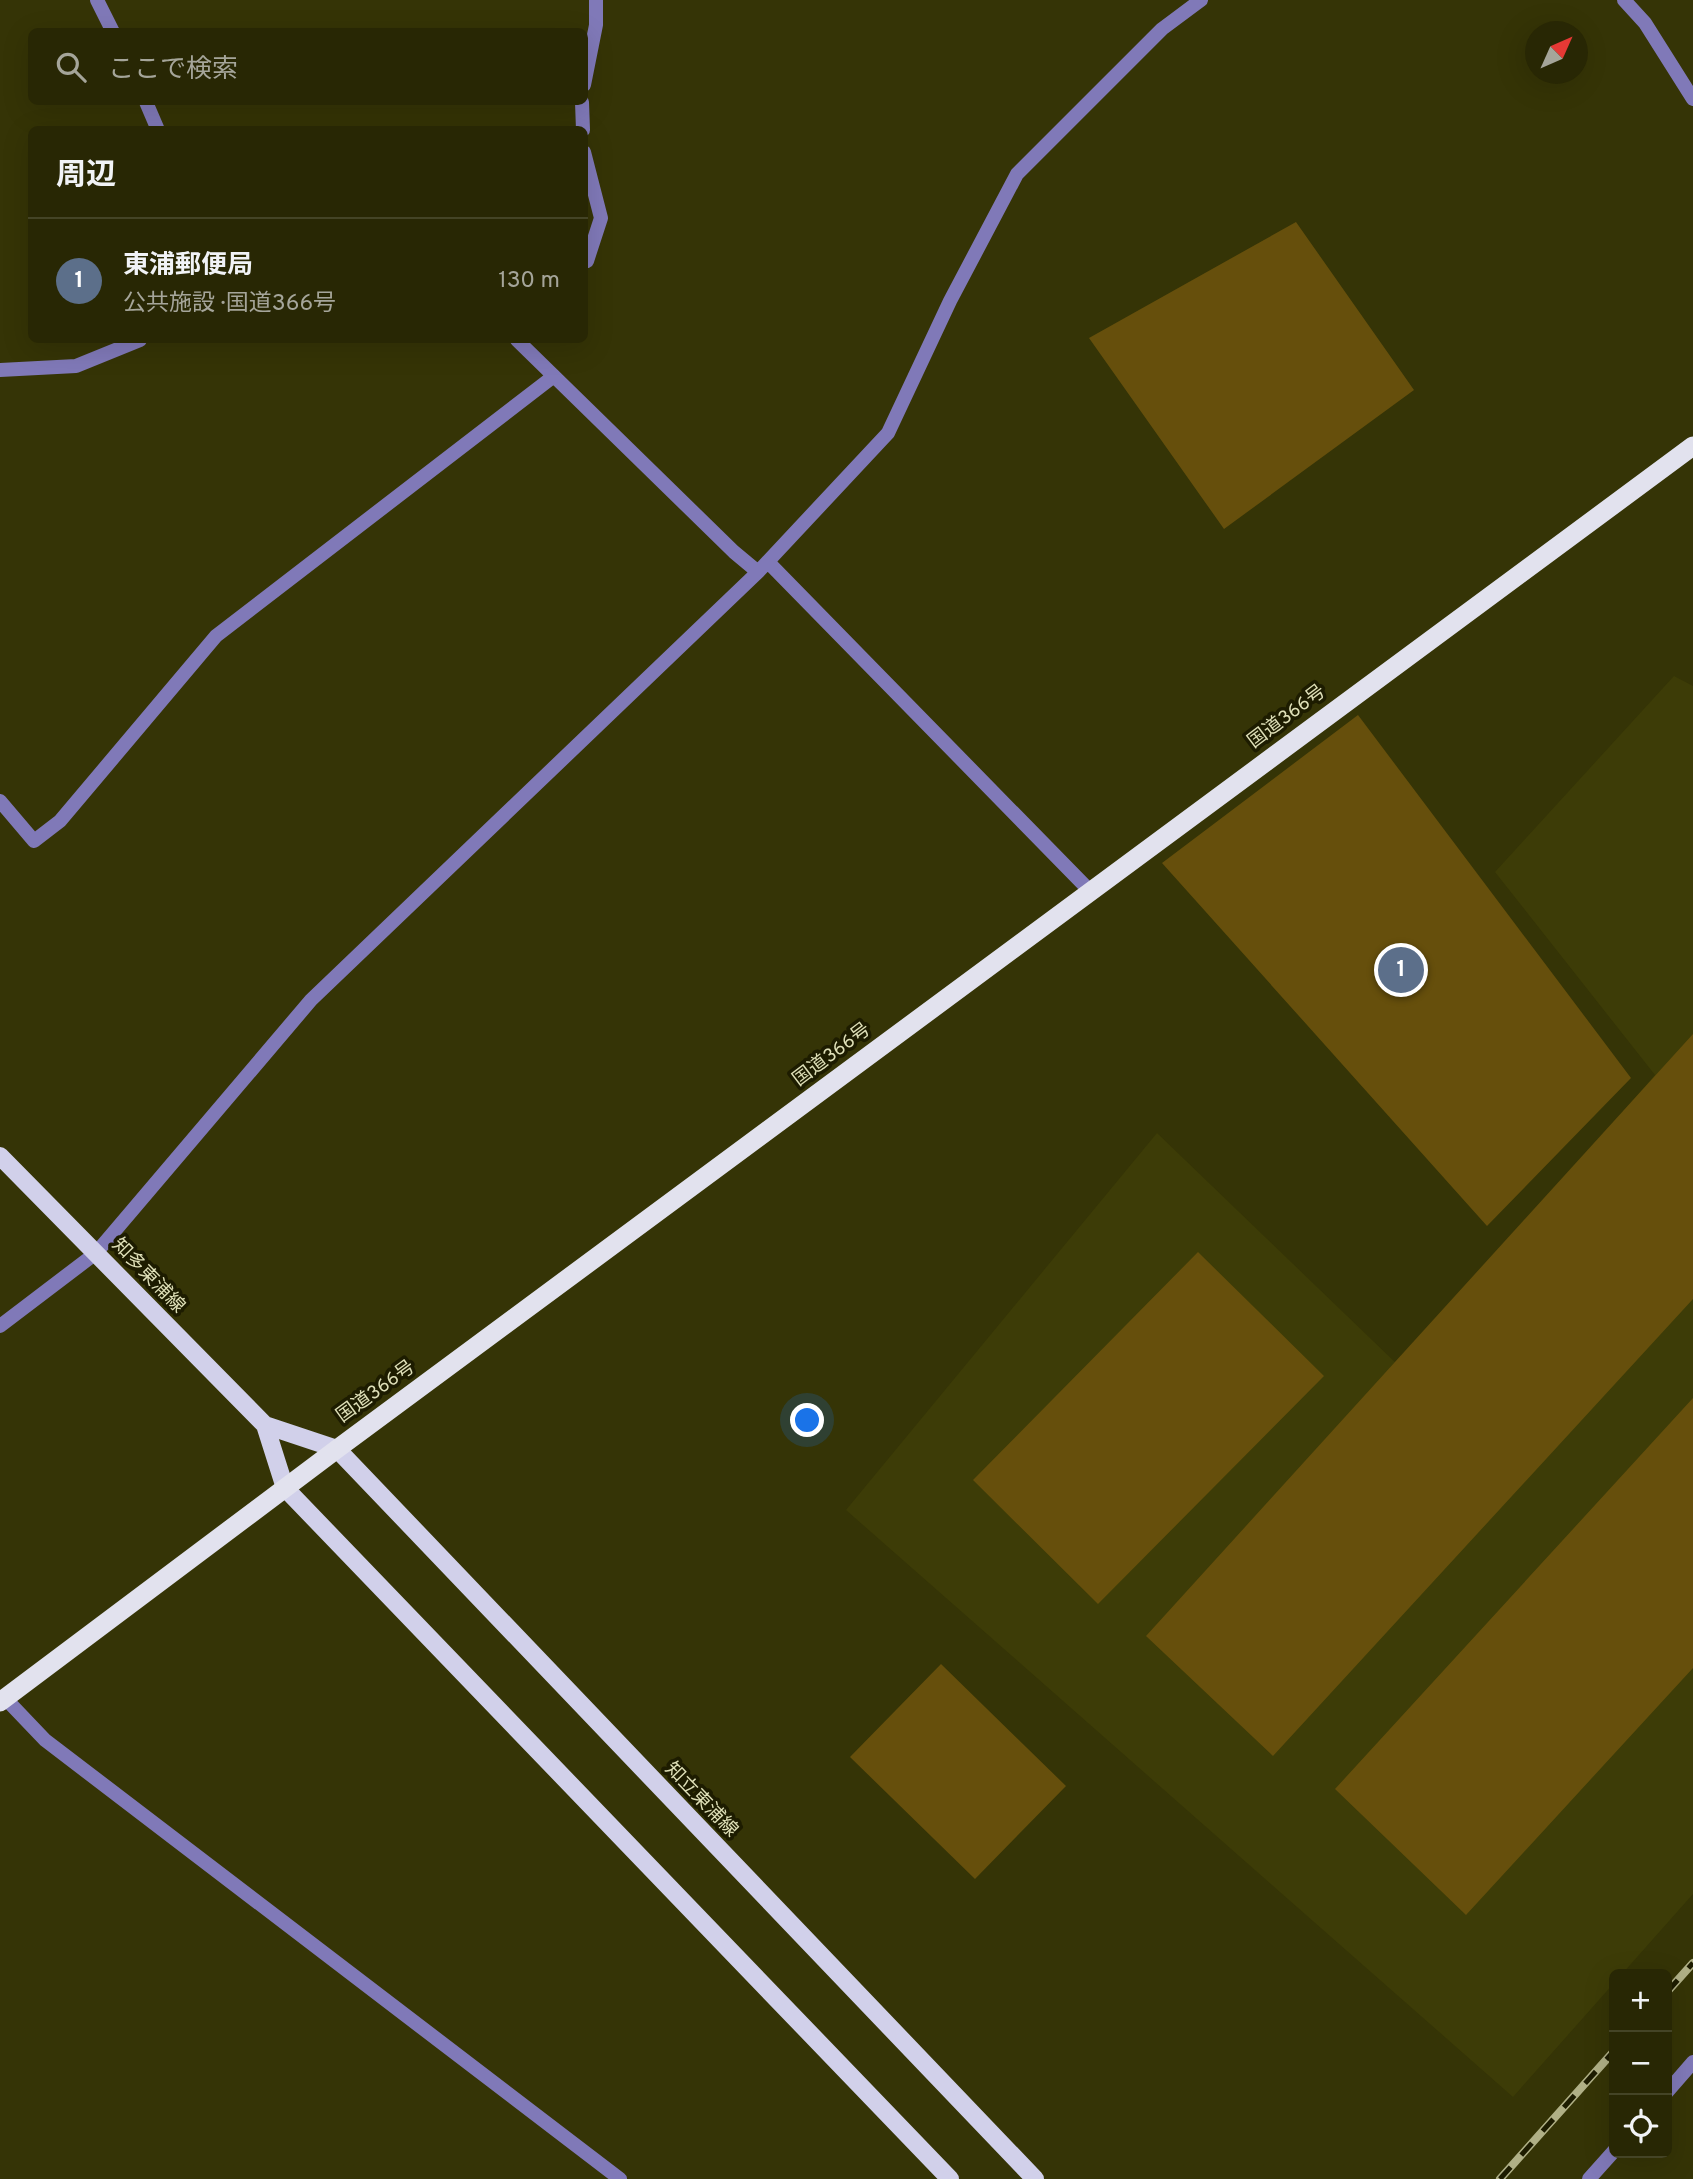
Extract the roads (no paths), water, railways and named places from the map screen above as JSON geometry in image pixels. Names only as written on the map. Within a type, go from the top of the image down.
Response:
[{"type":"highway","name":"国道366号","points":[[3,1700],[337,1449],[1693,446]]},
{"type":"main road","name":"知多東浦線","points":[[0,1156],[265,1425],[285,1488]]},
{"type":"main road","name":"知多東浦線","points":[[265,1425],[337,1449]]},
{"type":"main road","name":"知立東浦線","points":[[337,1449],[1035,2179]]},
{"type":"main road","points":[[285,1488],[950,2179]]},
{"type":"street","points":[[97,0],[111,28]]},
{"type":"street","points":[[588,65],[596,25],[596,0]]},
{"type":"street","points":[[0,1326],[96,1253],[310,1000],[763,567],[888,433],[950,301],[1017,174],[1162,30],[1201,0]]},
{"type":"street","points":[[1624,0],[1645,23],[1693,99]]},
{"type":"street","points":[[147,105],[156,126]]},
{"type":"street","points":[[582,105],[583,126]]},
{"type":"street","points":[[588,168],[601,218],[588,258]]},
{"type":"street","points":[[0,370],[76,366],[133,343]]},
{"type":"street","points":[[520,343],[734,552],[763,567],[1091,892]]},
{"type":"street","points":[[0,801],[34,841],[60,821],[216,636],[554,376]]},
{"type":"street","points":[[3,1700],[45,1740],[620,2179]]},
{"type":"street","points":[[1672,2086],[1693,2062]]},
{"type":"street","points":[[1592,2178],[1609,2157]]},
{"type":"railway","points":[[1672,1986],[1693,1963]]},
{"type":"railway","points":[[1500,2179],[1609,2057]]},
{"type":"place","name":"東浦郵便局","points":[[1401,970]]}]
